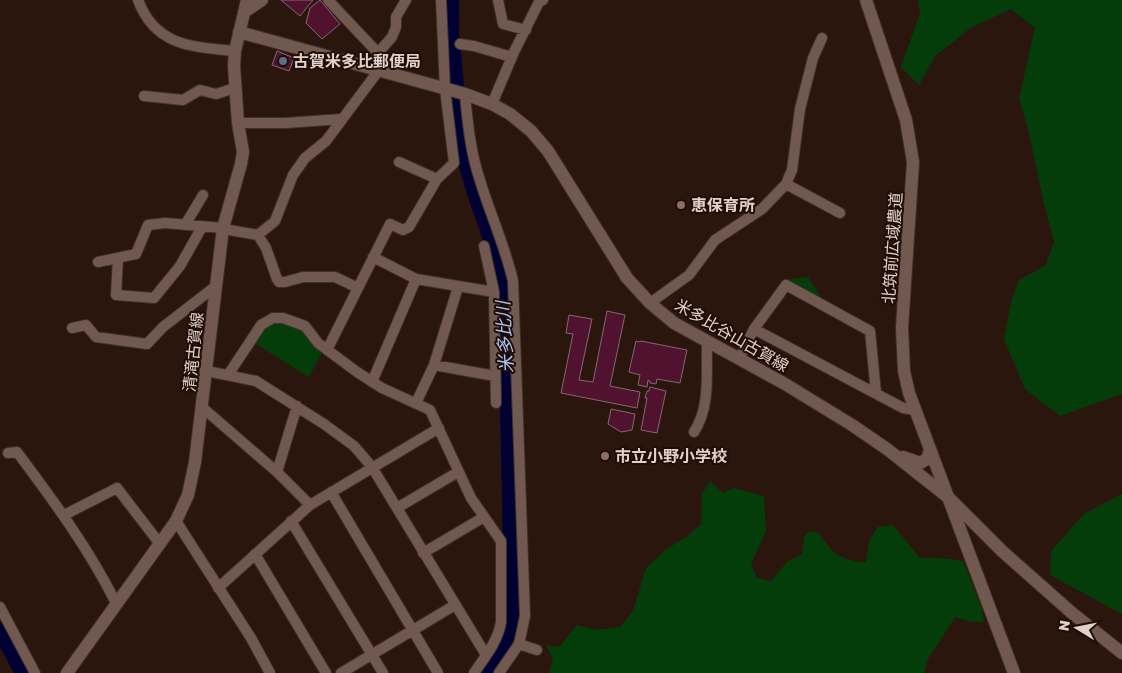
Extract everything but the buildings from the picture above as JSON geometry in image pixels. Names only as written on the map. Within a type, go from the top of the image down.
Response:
[{"type":"main road","points":[[245,6],[262,0]]},
{"type":"main road","name":"北筑前広域農道","points":[[866,0],[899,97],[911,139],[913,189],[902,349],[907,386],[949,498]]},
{"type":"main road","name":"清滝古賀線","points":[[67,673],[176,521],[188,494],[203,408],[224,228],[241,164],[242,152],[238,123],[235,51],[245,6]]},
{"type":"main road","name":"米多比谷山古賀線","points":[[239,32],[465,94],[492,104],[510,114],[531,131],[548,151],[627,278],[650,303],[674,323],[810,400],[887,449],[949,498],[1002,551],[1072,613],[1122,652]]},
{"type":"main road","points":[[887,449],[920,463],[927,459],[930,450]]},
{"type":"main road","points":[[949,498],[1014,673]]},
{"type":"street","points":[[138,0],[142,12],[154,28],[174,40],[196,47],[235,51]]},
{"type":"street","points":[[258,235],[275,220],[293,176],[305,158],[326,140],[379,70],[380,61],[378,53],[328,0]]},
{"type":"street","points":[[378,53],[392,37],[396,27],[396,17],[406,0]]},
{"type":"street","points":[[327,350],[390,224],[403,230],[409,227],[437,179],[454,163],[441,0]]},
{"type":"street","points":[[498,0],[503,24],[526,30]]},
{"type":"street","points":[[492,104],[512,57],[539,2],[543,0]]},
{"type":"street","points":[[650,303],[689,275],[715,240],[762,210],[786,184],[792,170],[800,109],[813,58],[822,38]]},
{"type":"street","points":[[460,44],[512,57]]},
{"type":"street","points":[[144,96],[184,100],[200,90],[216,94],[236,88]]},
{"type":"street","points":[[465,94],[468,130],[474,162],[513,281],[525,616],[519,644],[499,673]]},
{"type":"street","points":[[238,123],[285,123],[342,119]]},
{"type":"street","points":[[399,162],[437,179]]},
{"type":"street","points":[[786,184],[840,213]]},
{"type":"street","points":[[185,225],[203,195]]},
{"type":"street","points":[[98,262],[136,254],[148,225],[165,223],[224,228],[258,235],[266,248],[279,282],[303,277],[335,277],[358,288]]},
{"type":"street","points":[[118,258],[116,295],[154,298],[180,266],[202,227]]},
{"type":"street","points":[[484,246],[494,292],[496,403]]},
{"type":"street","points":[[373,257],[416,279],[494,292]]},
{"type":"street","points":[[372,382],[416,279]]},
{"type":"street","points":[[739,359],[754,329],[786,285],[870,331],[876,393]]},
{"type":"street","points":[[72,328],[86,325],[96,336],[147,344],[163,327],[216,286]]},
{"type":"street","points":[[416,403],[434,364],[458,287]]},
{"type":"street","points":[[228,375],[261,325],[273,318],[283,318],[305,326],[318,343],[372,382],[430,410],[471,498],[501,541],[501,622],[498,637],[474,673]]},
{"type":"street","points":[[754,329],[903,408],[915,410]]},
{"type":"street","points":[[694,432],[700,423],[704,411],[706,342]]},
{"type":"street","points":[[434,364],[495,376]]},
{"type":"street","points":[[207,371],[256,381],[297,406],[354,446],[372,467],[486,655]]},
{"type":"street","points":[[277,472],[297,406]]},
{"type":"street","points":[[203,408],[277,472],[310,505]]},
{"type":"street","points":[[218,588],[310,505],[439,428]]},
{"type":"street","points":[[8,453],[17,452],[64,515],[104,579],[116,603]]},
{"type":"street","points":[[397,508],[458,472]]},
{"type":"street","points":[[64,515],[117,488],[160,544]]},
{"type":"street","points":[[331,492],[438,673]]},
{"type":"street","points":[[423,553],[484,517]]},
{"type":"street","points":[[176,521],[251,638],[270,673]]},
{"type":"street","points":[[291,521],[383,673]]},
{"type":"street","points":[[255,554],[326,673]]},
{"type":"street","points":[[341,673],[455,605]]},
{"type":"street","points":[[0,607],[35,673]]},
{"type":"street","points":[[519,644],[537,650]]},
{"type":"green space","points":[[918,0],[1122,0],[1122,394],[1060,416],[1025,389],[1004,339],[1011,302],[1019,280],[1045,266],[1054,242],[1019,98],[1035,28],[1011,9],[972,27],[935,56],[919,85],[901,67],[920,14]]},
{"type":"green space","points":[[808,277],[823,300],[785,281]]},
{"type":"green space","points":[[275,321],[304,329],[322,352],[309,377],[253,342],[265,325]]},
{"type":"green space","points":[[710,481],[723,493],[734,488],[764,496],[766,531],[751,564],[757,578],[771,581],[787,562],[802,554],[804,537],[810,531],[819,533],[828,546],[838,555],[850,560],[866,562],[869,541],[878,527],[893,525],[920,558],[963,561],[982,609],[984,622],[972,622],[955,617],[928,659],[924,673],[549,673],[553,658],[546,645],[559,647],[577,625],[596,630],[620,627],[633,611],[646,568],[665,550],[686,537],[701,524],[702,494]]},
{"type":"green space","points":[[1122,494],[1122,614],[1050,575],[1051,551],[1084,514]]},
{"type":"waterway","name":"米多比川","points":[[451,0],[451,33],[458,107],[466,162],[502,275],[506,305],[510,579],[513,615],[498,657],[485,673]]},
{"type":"waterway","points":[[0,630],[23,673]]},
{"type":"place","name":"古賀米多比郵便局","points":[[283,61]]},
{"type":"place","name":"恵保育所","points":[[681,205]]},
{"type":"place","name":"市立小野小学校","points":[[605,456]]}]
